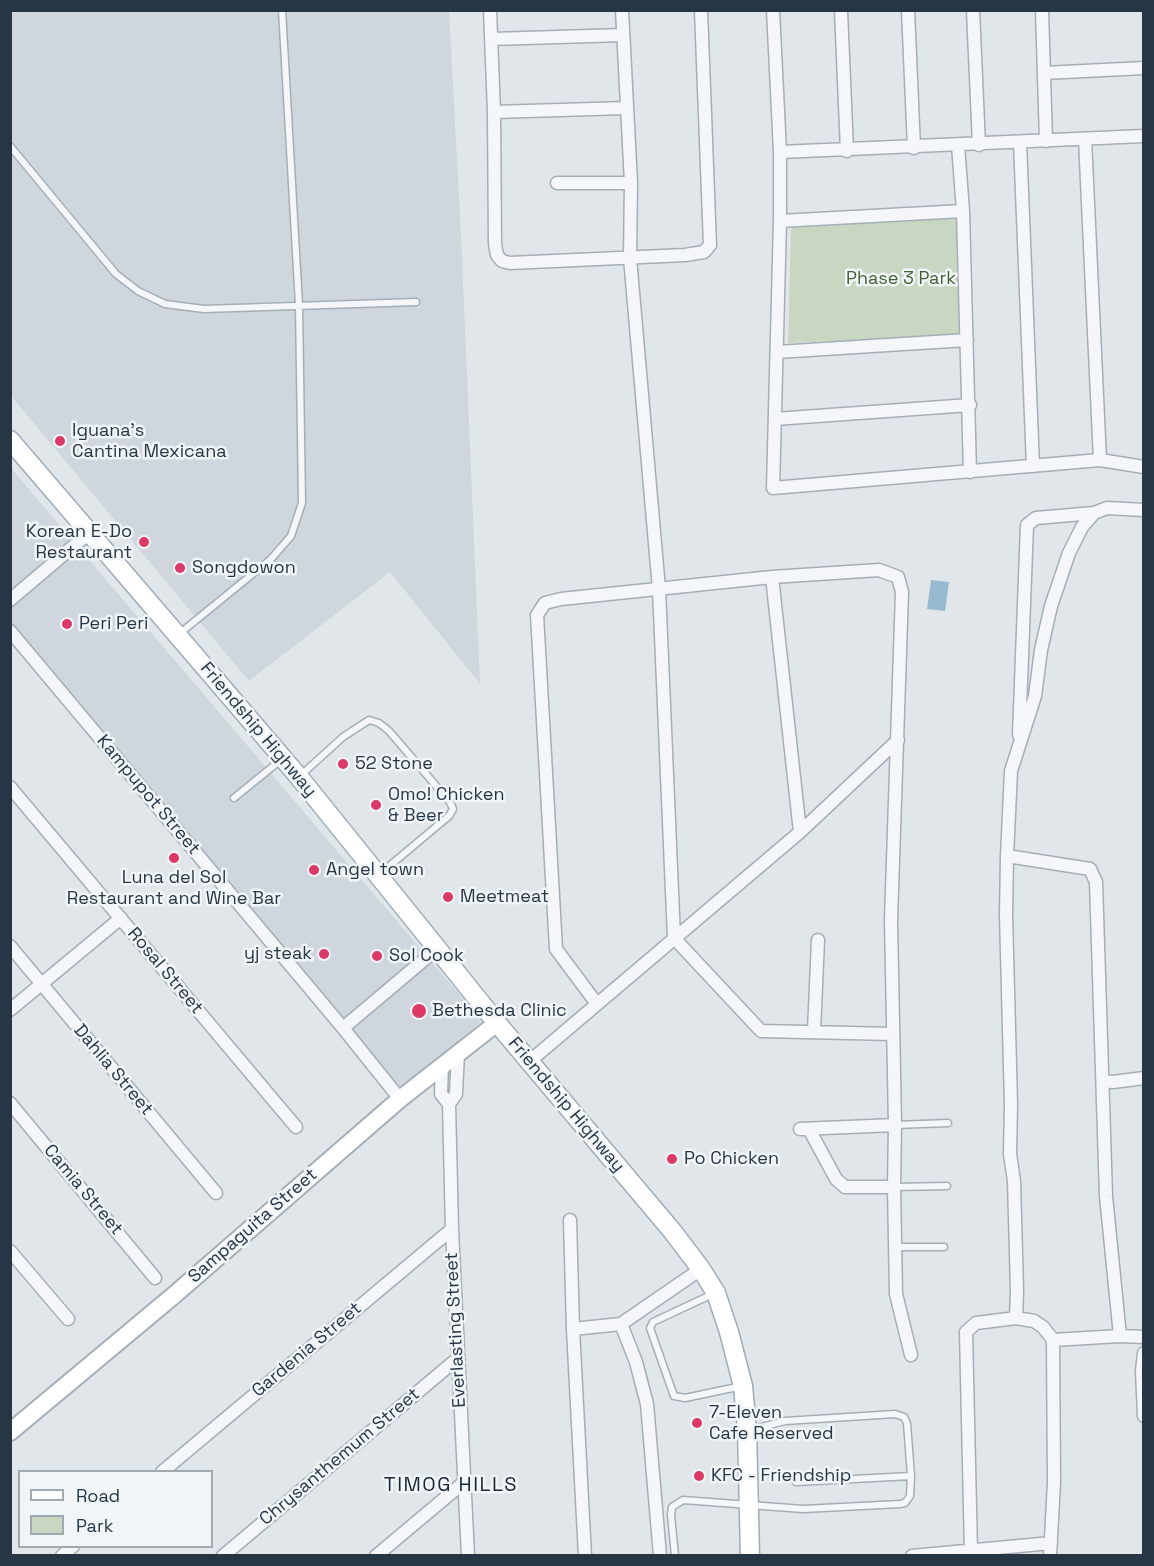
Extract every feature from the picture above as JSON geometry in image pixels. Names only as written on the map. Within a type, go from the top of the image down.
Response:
[{"type":"main road","name":"Friendship Highway","points":[[10,440],[299,777],[701,1269],[716,1293],[743,1386],[747,1430],[750,1556]]},
{"type":"main road","name":"Sampaguita Street","points":[[10,1431],[173,1296],[400,1099],[498,1023]]},
{"type":"street","points":[[490,10],[494,112],[495,244],[497,255],[502,261],[510,263],[696,254],[704,252],[710,245],[700,10]]},
{"type":"street","points":[[622,10],[631,183],[630,258],[659,589],[674,938],[761,1030],[893,1034]]},
{"type":"street","points":[[773,10],[780,152],[773,488],[1100,460],[1143,467]]},
{"type":"street","points":[[841,10],[847,151]]},
{"type":"street","points":[[908,10],[914,147]]},
{"type":"street","points":[[974,10],[979,144]]},
{"type":"street","points":[[1042,10],[1046,141]]},
{"type":"street","points":[[492,39],[623,35]]},
{"type":"street","points":[[1044,73],[1143,68]]},
{"type":"street","points":[[494,112],[626,108]]},
{"type":"street","points":[[780,152],[847,151],[1143,136]]},
{"type":"street","points":[[1085,139],[1100,460]]},
{"type":"street","points":[[1020,142],[1033,466]]},
{"type":"street","points":[[958,145],[963,211],[970,472]]},
{"type":"street","points":[[557,183],[631,183]]},
{"type":"street","points":[[780,220],[963,211]]},
{"type":"street","points":[[777,352],[967,340]]},
{"type":"street","points":[[775,419],[970,405]]},
{"type":"street","points":[[1019,743],[1027,525],[1036,518],[1094,513],[1107,508],[1143,510]]},
{"type":"street","points":[[1016,1318],[1014,1181],[1010,1154],[1011,1104],[1006,915],[1011,771],[1035,696],[1041,650],[1060,577],[1082,527],[1094,513]]},
{"type":"street","points":[[10,600],[89,533]]},
{"type":"street","points":[[597,1004],[556,950],[537,615],[545,603],[561,599],[772,577],[879,570],[898,577],[902,592],[891,920],[894,1187],[896,1294],[911,1356]]},
{"type":"street","points":[[772,577],[800,832]]},
{"type":"street","name":"Kampupot Street","points":[[10,631],[400,1099]]},
{"type":"street","points":[[530,1061],[800,832],[898,740]]},
{"type":"street","name":"Rosal Street","points":[[10,787],[296,1127]]},
{"type":"street","points":[[1007,856],[1090,869],[1096,882],[1106,1196],[1120,1336]]},
{"type":"street","points":[[10,1010],[121,918]]},
{"type":"street","points":[[814,1031],[818,940]]},
{"type":"street","name":"Dahlia Street","points":[[10,946],[216,1193]]},
{"type":"street","points":[[343,1028],[438,948]]},
{"type":"street","name":"Everlasting Street","points":[[458,1053],[456,1094],[449,1104],[457,1359],[468,1556]]},
{"type":"street","name":"Everlasting Street","points":[[442,1065],[441,1094],[449,1104]]},
{"type":"street","points":[[1103,1081],[1143,1078]]},
{"type":"street","name":"Camia Street","points":[[10,1103],[155,1278]]},
{"type":"street","points":[[894,1187],[844,1187],[836,1179],[805,1129],[895,1125]]},
{"type":"street","points":[[570,1220],[573,1329],[585,1556]]},
{"type":"street","name":"Gardenia Street","points":[[164,1470],[452,1228]]},
{"type":"street","points":[[10,1251],[68,1319]]},
{"type":"street","points":[[573,1329],[621,1324],[701,1269]]},
{"type":"street","points":[[912,1556],[1051,1549],[1054,1482],[1053,1340],[1043,1327],[1034,1321],[1016,1318],[976,1323],[966,1332],[971,1552]]},
{"type":"street","points":[[621,1324],[636,1362],[647,1404],[660,1556]]},
{"type":"street","points":[[1053,1340],[1143,1337]]},
{"type":"street","points":[[1143,1353],[1143,1416]]},
{"type":"street","name":"Chrysanthemum Street","points":[[223,1556],[457,1359]]},
{"type":"street","points":[[376,1556],[463,1483]]},
{"type":"lane","points":[[177,635],[271,559],[291,536],[302,504],[299,305],[282,10]]},
{"type":"lane","points":[[10,146],[116,274],[138,291],[165,304],[204,309],[416,302]]},
{"type":"lane","points":[[299,777],[343,737],[369,720],[379,723],[389,731],[450,802],[453,809],[449,816],[378,875]]},
{"type":"lane","points":[[234,798],[282,758]]},
{"type":"lane","points":[[895,1125],[948,1123]]},
{"type":"lane","points":[[894,1187],[947,1186]]},
{"type":"lane","points":[[896,1247],[944,1247]]},
{"type":"lane","points":[[716,1293],[653,1322],[650,1328],[674,1396],[685,1398],[743,1386]]},
{"type":"lane","points":[[675,1556],[672,1507],[683,1500],[803,1509],[902,1504],[908,1500],[911,1492],[911,1476],[907,1422],[904,1417],[895,1414],[785,1421],[747,1430]]},
{"type":"lane","points":[[796,1482],[911,1476]]},
{"type":"shaded area","points":[[10,11],[449,11],[480,684],[390,572],[249,681],[11,396]]},
{"type":"shaded area","points":[[10,467],[482,1021],[398,1091],[11,627]]},
{"type":"green space","name":"Phase 3 Park","points":[[959,217],[961,335],[788,343],[791,228]]},
{"type":"water","points":[[931,580],[949,582],[945,611],[927,609]]},
{"type":"place","name":"Iguana's Cantina Mexicana","points":[[60,441]]},
{"type":"place","name":"Korean E-Do Restaurant","points":[[144,542]]},
{"type":"place","name":"Songdowon","points":[[180,568]]},
{"type":"place","name":"Peri Peri","points":[[67,624]]},
{"type":"place","name":"52 Stone","points":[[343,764]]},
{"type":"place","name":"Omo! Chicken & Beer","points":[[376,805]]},
{"type":"place","name":"Luna del Sol Restaurant and Wine Bar","points":[[174,858]]},
{"type":"place","name":"Angel town","points":[[314,870]]},
{"type":"place","name":"Meetmeat","points":[[448,897]]},
{"type":"place","name":"yj steak","points":[[324,954]]},
{"type":"place","name":"Sol Cook","points":[[377,956]]},
{"type":"place","name":"Bethesda Clinic","points":[[419,1011]]},
{"type":"place","name":"Po Chicken","points":[[672,1159]]},
{"type":"place","name":"7-Eleven Cafe Reserved","points":[[697,1423]]},
{"type":"place","name":"KFC - Friendship","points":[[699,1476]]},
{"type":"district","name":"TIMOG HILLS","points":[[451,1486]]}]
